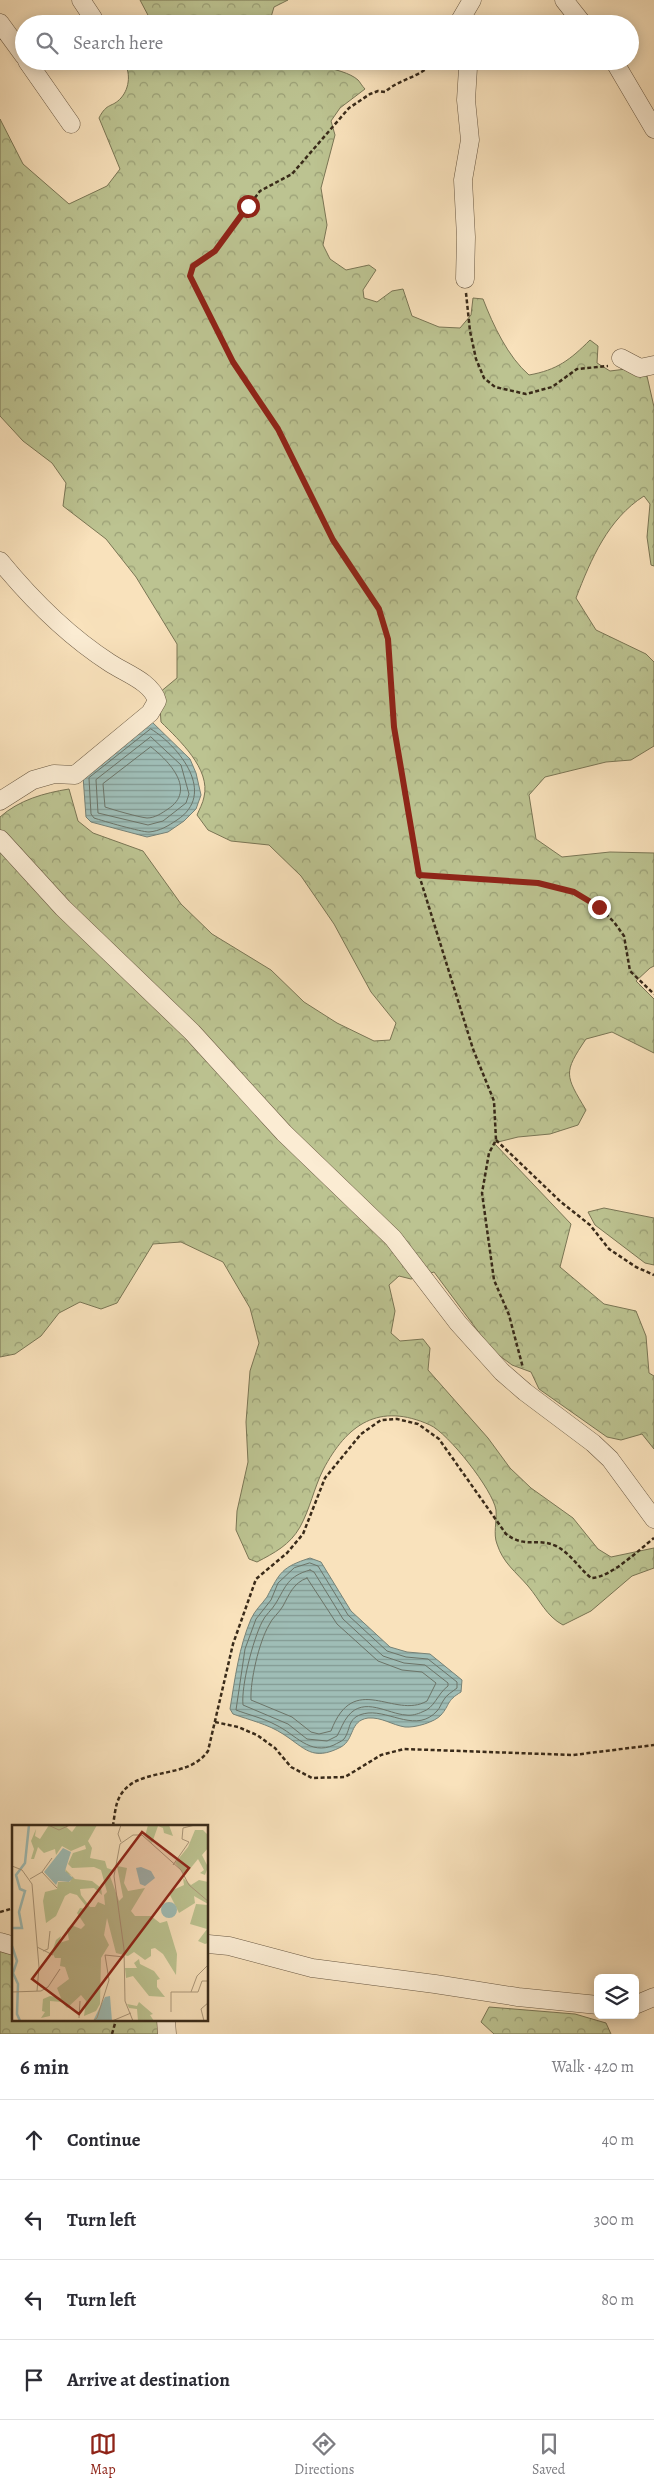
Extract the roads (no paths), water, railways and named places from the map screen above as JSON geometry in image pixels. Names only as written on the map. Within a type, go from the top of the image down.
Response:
[{"type":"street","points":[[81,0],[92,15]]},
{"type":"street","points":[[463,15],[472,0]]},
{"type":"street","points":[[564,0],[576,15]]},
{"type":"street","points":[[0,22],[15,43]]},
{"type":"street","points":[[33,70],[72,124]]},
{"type":"street","points":[[465,279],[464,180],[470,140],[466,100],[468,70]]},
{"type":"street","points":[[619,70],[654,129]]},
{"type":"street","points":[[621,358],[640,368],[654,366]]},
{"type":"street","points":[[0,561],[50,616],[108,662],[150,687],[157,700],[150,713],[74,775],[54,774],[33,780],[0,801]]},
{"type":"street","points":[[0,839],[63,908],[192,1032],[284,1133],[393,1238],[482,1351],[525,1392],[593,1443],[610,1459],[654,1519]]},
{"type":"street","points":[[209,1944],[229,1946],[312,1968],[435,1984],[518,1998],[594,2004]]},
{"type":"street","points":[[639,2003],[654,1997]]},
{"type":"water","points":[[151,721],[190,759],[196,773],[201,795],[196,809],[184,821],[168,832],[147,837],[91,822],[86,817],[83,776]]},
{"type":"water","points":[[310,1558],[321,1562],[351,1611],[390,1647],[407,1652],[430,1654],[462,1680],[461,1692],[450,1701],[438,1718],[414,1727],[405,1727],[368,1718],[355,1726],[348,1740],[341,1747],[323,1753],[316,1753],[303,1748],[271,1728],[233,1714],[230,1709],[240,1652],[251,1619],[283,1571],[293,1564]]}]
